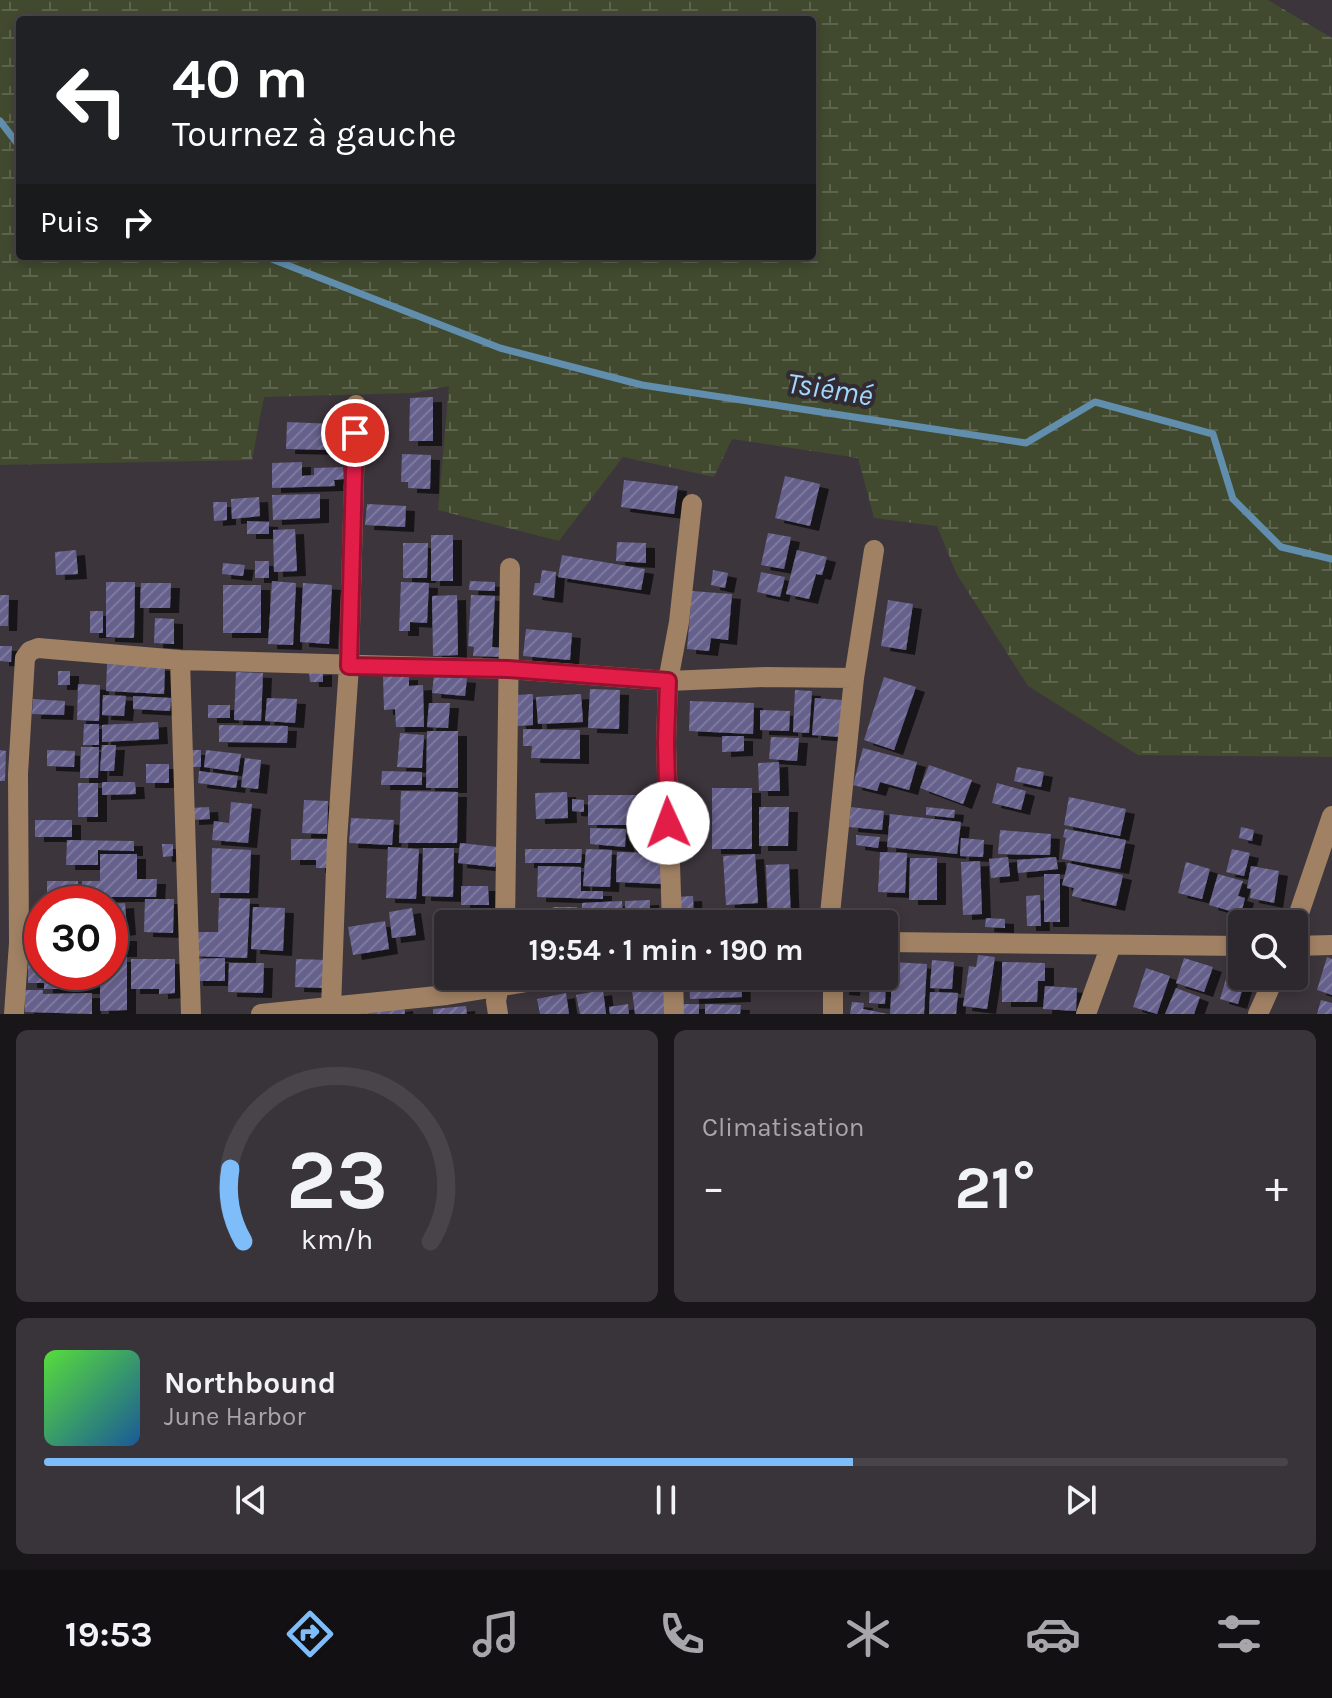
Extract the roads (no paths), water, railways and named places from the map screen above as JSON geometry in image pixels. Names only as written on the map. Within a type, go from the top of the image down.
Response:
[{"type":"street","points":[[331,1008],[337,841],[349,666],[356,405]]},
{"type":"street","points":[[672,910],[666,743],[668,681],[679,622],[692,504]]},
{"type":"street","points":[[830,910],[854,678],[874,550]]},
{"type":"street","points":[[505,910],[510,568]]},
{"type":"street","points":[[14,1014],[19,943],[18,774],[25,658],[30,651],[38,648],[180,660],[508,669],[668,681],[766,677],[854,678]]},
{"type":"street","points":[[180,660],[191,1014]]},
{"type":"street","points":[[1300,910],[1332,816]]},
{"type":"street","points":[[898,942],[1228,946]]},
{"type":"street","points":[[1086,1014],[1111,945]]},
{"type":"street","points":[[1308,946],[1332,945]]},
{"type":"street","points":[[261,1014],[383,1000],[418,1006],[472,990]]},
{"type":"street","points":[[498,1014],[499,990]]},
{"type":"street","points":[[673,990],[674,1014]]},
{"type":"street","points":[[833,990],[833,1014]]},
{"type":"street","points":[[1258,1014],[1269,990]]},
{"type":"waterway","name":"Tsiémé","points":[[0,121],[16,142]]},
{"type":"waterway","name":"Tsiémé","points":[[274,260],[500,348],[642,385],[1026,443],[1095,402],[1213,434],[1233,499],[1281,547],[1332,559]]}]
